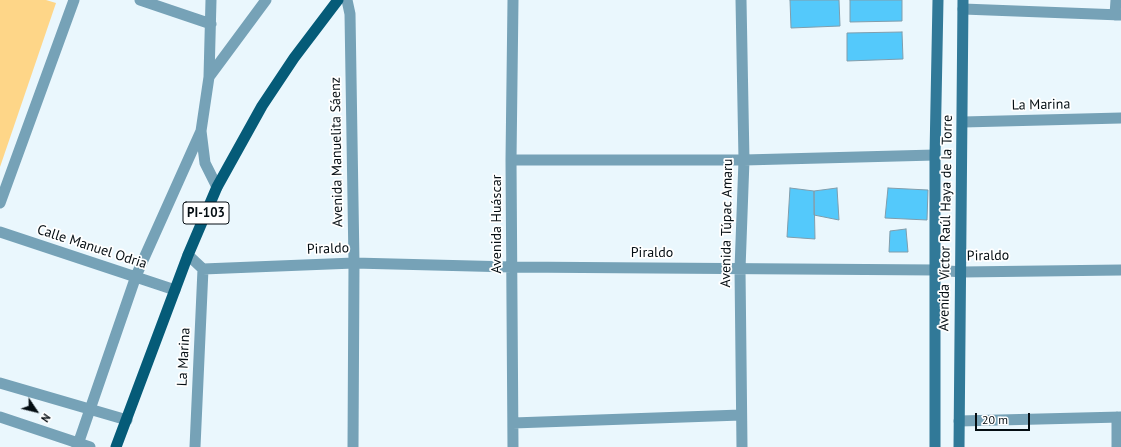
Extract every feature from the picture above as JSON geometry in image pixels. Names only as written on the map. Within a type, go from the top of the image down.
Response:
[{"type":"main road","name":"PI-103","points":[[116,447],[188,255],[217,187],[262,106],[294,58],[338,0]]},
{"type":"main road","name":"Avenida Víctor Raúl Haya de la Torre","points":[[935,447],[935,155],[938,0]]},
{"type":"main road","name":"Avenida Víctor Raúl Haya de la Torre","points":[[959,447],[962,272],[963,5]]},
{"type":"street","points":[[0,203],[74,0]]},
{"type":"street","points":[[140,0],[211,24]]},
{"type":"street","points":[[78,445],[89,409],[136,276],[201,130],[210,77],[211,0]]},
{"type":"street","points":[[210,77],[266,0]]},
{"type":"street","name":"Avenida Manuelita Sáenz","points":[[348,0],[350,14],[354,263],[353,447]]},
{"type":"street","name":"Avenida Huáscar","points":[[513,0],[511,160],[513,447]]},
{"type":"street","name":"Avenida Túpac Amaru","points":[[741,0],[744,160],[740,269],[742,447]]},
{"type":"street","points":[[963,5],[1118,15],[1116,0]]},
{"type":"street","name":"La Marina","points":[[962,122],[1121,118]]},
{"type":"street","points":[[201,130],[205,163],[217,187]]},
{"type":"street","points":[[511,160],[744,160],[935,155]]},
{"type":"street","name":"Calle Manuel Odria","points":[[0,232],[175,290]]},
{"type":"street","points":[[188,255],[204,269]]},
{"type":"street","name":"Piraldo","points":[[204,269],[354,263],[512,267],[936,270],[962,272],[1121,270]]},
{"type":"street","name":"La Marina","points":[[195,447],[204,269]]},
{"type":"street","points":[[0,383],[127,420]]},
{"type":"street","points":[[513,423],[741,415]]},
{"type":"street","points":[[0,417],[78,445],[90,447]]},
{"type":"street","points":[[959,421],[1119,417],[1117,447]]},
{"type":"shaded area","points":[[0,0],[46,0],[56,3],[0,167]]},
{"type":"building","points":[[790,0],[839,0],[840,26],[791,28]]},
{"type":"building","points":[[850,0],[902,0],[902,21],[850,22]]},
{"type":"building","points":[[902,32],[903,59],[847,61],[847,33]]},
{"type":"building","points":[[790,188],[814,191],[815,239],[787,237]]},
{"type":"building","points":[[837,188],[839,220],[814,215],[814,191]]},
{"type":"building","points":[[888,188],[928,190],[927,220],[885,218]]},
{"type":"building","points":[[906,229],[908,252],[889,252],[890,231]]}]
